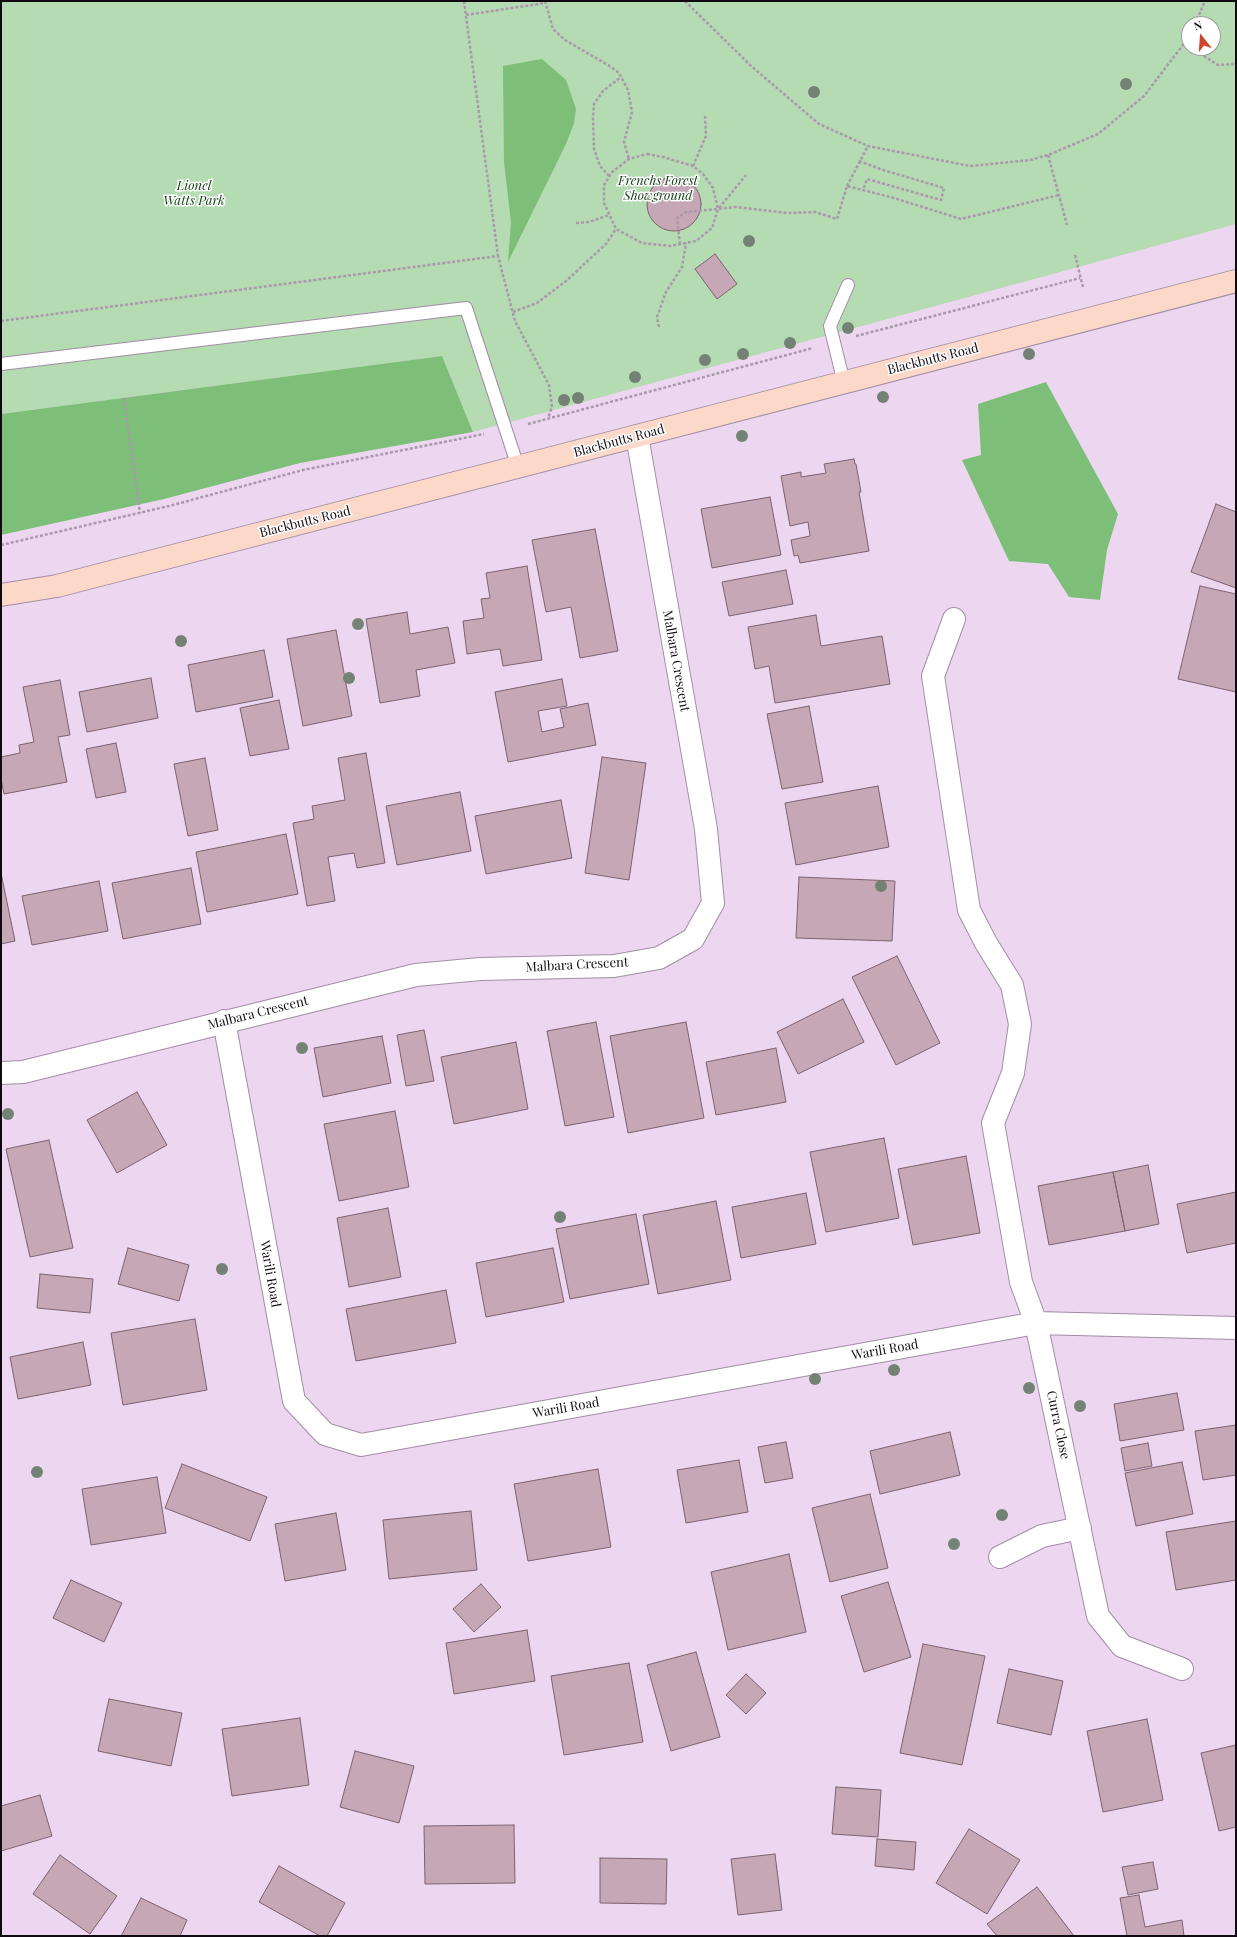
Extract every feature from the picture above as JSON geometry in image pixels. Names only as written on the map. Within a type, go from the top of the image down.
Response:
[{"type":"street","name":"Blackbutts Road","points":[[1,595],[56,586],[1236,281]]},
{"type":"street","name":"Malbara Crescent","points":[[1,1073],[23,1072],[224,1021],[416,975],[480,969],[614,966],[659,958],[693,939],[713,903],[706,829],[637,436]]},
{"type":"street","name":"Curra Close","points":[[954,619],[933,676],[969,910],[986,943],[1012,985],[1020,1024],[1014,1073],[993,1122],[1021,1282],[1036,1322],[1098,1616],[1122,1646],[1182,1668]]},
{"type":"street","name":"Warili Road","points":[[224,1021],[294,1401],[325,1434],[361,1445],[1036,1322],[1236,1328]]},
{"type":"street","points":[[1000,1557],[1042,1536],[1080,1528]]},
{"type":"lane","points":[[844,382],[830,326],[848,285]]},
{"type":"lane","points":[[1,364],[466,308],[507,429],[518,467]]},
{"type":"path","points":[[464,1],[498,256]]},
{"type":"path","points":[[685,1],[750,65],[820,124],[868,146],[970,166],[1030,160],[1048,155],[1098,134],[1144,96],[1181,49]]},
{"type":"path","points":[[1198,16],[1205,1]]},
{"type":"path","points":[[466,15],[545,2],[552,29],[565,40],[608,65],[621,77],[628,90],[632,112],[624,142],[629,159]]},
{"type":"path","points":[[1204,56],[1218,65],[1236,64]]},
{"type":"path","points":[[609,176],[600,166],[594,149],[594,104],[603,91],[621,77]]},
{"type":"path","points":[[693,166],[706,136],[705,116]]},
{"type":"path","points":[[680,244],[677,218],[686,212],[736,207],[786,213],[815,212],[837,219],[847,186],[868,146]]},
{"type":"path","points":[[718,209],[713,188],[703,174],[693,166],[663,157],[647,154],[629,159],[612,172],[604,185],[604,203],[616,229],[642,243],[670,246],[696,241],[712,228],[718,209],[746,175]]},
{"type":"path","points":[[1048,155],[1067,225]]},
{"type":"path","points":[[859,161],[883,170],[944,188],[941,200],[867,179],[863,190]]},
{"type":"path","points":[[847,186],[961,219],[1059,196]]},
{"type":"path","points":[[576,223],[589,222],[609,215]]},
{"type":"path","points":[[513,312],[537,303],[566,281],[606,244],[616,229]]},
{"type":"path","points":[[659,327],[657,317],[666,292],[682,267],[686,243]]},
{"type":"path","points":[[1075,255],[1083,287]]},
{"type":"path","points":[[1,544],[140,513],[303,470],[507,429],[1080,278]]},
{"type":"path","points":[[124,398],[140,513]]},
{"type":"green space","points":[[1,1],[1236,1],[1236,224],[473,432],[442,356],[1,414]]},
{"type":"green space","points":[[542,59],[566,80],[576,109],[574,123],[566,144],[508,262],[511,222],[504,162],[503,66]]},
{"type":"green space","points":[[442,356],[473,432],[300,463],[164,499],[1,535],[1,414]]},
{"type":"green space","points":[[1046,382],[1118,514],[1107,550],[1100,600],[1069,597],[1048,564],[1009,561],[962,460],[981,455],[978,404]]},
{"type":"building","points":[[674,177],[684,179],[693,185],[699,194],[701,204],[699,214],[693,223],[684,229],[674,231],[664,229],[655,223],[649,214],[647,204],[649,194],[655,185],[664,179]]},
{"type":"building","points":[[715,254],[737,284],[717,299],[695,269]]},
{"type":"building","points":[[854,459],[861,492],[859,492],[869,551],[800,563],[798,555],[794,556],[791,540],[810,536],[808,522],[790,526],[781,476],[801,472],[801,477],[826,473],[824,464]]},
{"type":"building","points":[[770,497],[781,555],[712,568],[701,509]]},
{"type":"building","points":[[1216,504],[1236,512],[1236,588],[1191,572]]},
{"type":"building","points":[[595,529],[618,651],[580,658],[571,607],[546,612],[532,540]]},
{"type":"building","points":[[527,566],[542,660],[503,666],[500,649],[467,654],[463,621],[484,618],[481,599],[490,598],[486,573]]},
{"type":"building","points":[[786,570],[793,604],[729,616],[722,582]]},
{"type":"building","points":[[1200,586],[1236,594],[1236,692],[1178,679]]},
{"type":"building","points":[[407,612],[410,634],[448,627],[455,663],[416,670],[420,696],[380,703],[366,619]]},
{"type":"building","points":[[816,615],[821,646],[882,636],[890,684],[775,703],[769,666],[755,669],[748,627]]},
{"type":"building","points":[[336,630],[352,716],[303,726],[287,639]]},
{"type":"building","points":[[264,650],[273,697],[196,712],[188,665]]},
{"type":"building","points":[[151,678],[158,718],[87,732],[79,692]]},
{"type":"building","points":[[562,679],[567,706],[538,711],[542,732],[564,727],[560,709],[588,703],[596,745],[508,762],[495,692]]},
{"type":"building","points":[[60,680],[70,735],[58,737],[67,782],[4,794],[1,779],[1,757],[20,753],[19,745],[34,742],[23,687]]},
{"type":"building","points":[[279,700],[289,749],[250,756],[240,708]]},
{"type":"building","points":[[809,706],[823,782],[782,789],[767,714]]},
{"type":"building","points":[[116,743],[126,792],[96,798],[86,749]]},
{"type":"building","points":[[366,753],[385,863],[357,868],[354,853],[328,857],[335,901],[307,906],[293,823],[314,819],[312,806],[345,800],[338,758]]},
{"type":"building","points":[[602,757],[646,763],[629,880],[585,873]]},
{"type":"building","points":[[205,758],[218,830],[188,836],[174,764]]},
{"type":"building","points":[[878,786],[889,847],[796,865],[785,803]]},
{"type":"building","points":[[460,792],[471,851],[397,865],[386,806]]},
{"type":"building","points":[[561,800],[572,858],[486,874],[475,816]]},
{"type":"building","points":[[286,834],[298,894],[207,912],[196,852]]},
{"type":"building","points":[[191,868],[201,924],[123,939],[112,883]]},
{"type":"building","points":[[1,873],[15,941],[1,944]]},
{"type":"building","points":[[799,877],[895,881],[892,941],[796,938]]},
{"type":"building","points":[[99,881],[108,931],[32,945],[22,896]]},
{"type":"building","points":[[897,956],[940,1043],[896,1065],[852,977]]},
{"type":"building","points":[[843,999],[864,1042],[798,1074],[777,1032]]},
{"type":"building","points":[[596,1022],[614,1117],[565,1126],[547,1031]]},
{"type":"building","points":[[686,1022],[704,1118],[628,1133],[610,1036]]},
{"type":"building","points":[[424,1030],[434,1081],[406,1086],[397,1035]]},
{"type":"building","points":[[382,1036],[391,1083],[323,1097],[314,1048]]},
{"type":"building","points":[[516,1042],[528,1109],[454,1124],[441,1057]]},
{"type":"building","points":[[776,1048],[786,1102],[716,1115],[706,1062]]},
{"type":"building","points":[[137,1092],[167,1145],[117,1173],[87,1120]]},
{"type":"building","points":[[395,1111],[409,1187],[339,1201],[324,1124]]},
{"type":"building","points":[[884,1138],[899,1218],[826,1232],[810,1152]]},
{"type":"building","points":[[49,1140],[73,1248],[30,1257],[6,1149]]},
{"type":"building","points":[[966,1156],[980,1233],[913,1245],[898,1169]]},
{"type":"building","points":[[1148,1165],[1159,1224],[1125,1231],[1113,1172]]},
{"type":"building","points":[[1113,1172],[1125,1231],[1049,1245],[1038,1186]]},
{"type":"building","points":[[1236,1192],[1236,1243],[1187,1253],[1177,1204]]},
{"type":"building","points":[[806,1193],[816,1244],[741,1258],[732,1207]]},
{"type":"building","points":[[716,1201],[731,1280],[658,1294],[643,1215]]},
{"type":"building","points":[[388,1208],[401,1277],[349,1287],[337,1218]]},
{"type":"building","points":[[636,1214],[649,1284],[570,1299],[556,1229]]},
{"type":"building","points":[[128,1248],[189,1265],[179,1301],[118,1284]]},
{"type":"building","points":[[553,1248],[564,1302],[486,1317],[476,1263]]},
{"type":"building","points":[[40,1274],[93,1279],[90,1313],[37,1308]]},
{"type":"building","points":[[446,1290],[456,1343],[356,1361],[346,1309]]},
{"type":"building","points":[[195,1319],[207,1390],[123,1405],[111,1333]]},
{"type":"building","points":[[83,1342],[91,1385],[18,1399],[10,1357]]},
{"type":"building","points":[[1177,1393],[1184,1430],[1120,1441],[1114,1404]]},
{"type":"building","points":[[1236,1425],[1236,1475],[1203,1480],[1195,1431]]},
{"type":"building","points":[[950,1432],[960,1475],[880,1494],[870,1451]]},
{"type":"building","points":[[786,1442],[793,1478],[765,1483],[758,1447]]},
{"type":"building","points":[[1148,1443],[1152,1466],[1125,1471],[1121,1448]]},
{"type":"building","points":[[739,1460],[748,1512],[686,1523],[677,1470]]},
{"type":"building","points":[[1182,1462],[1193,1514],[1136,1526],[1125,1473]]},
{"type":"building","points":[[182,1464],[267,1497],[250,1541],[165,1508]]},
{"type":"building","points":[[598,1469],[611,1547],[528,1561],[514,1484]]},
{"type":"building","points":[[157,1477],[166,1533],[91,1545],[82,1489]]},
{"type":"building","points":[[870,1494],[888,1568],[830,1582],[812,1508]]},
{"type":"building","points":[[471,1511],[477,1570],[389,1579],[383,1520]]},
{"type":"building","points":[[336,1513],[346,1570],[285,1581],[275,1524]]},
{"type":"building","points":[[1236,1521],[1236,1580],[1176,1590],[1166,1532]]},
{"type":"building","points":[[789,1554],[806,1632],[728,1650],[711,1572]]},
{"type":"building","points":[[71,1580],[122,1603],[104,1642],[53,1618]]},
{"type":"building","points":[[888,1582],[911,1657],[864,1672],[841,1596]]},
{"type":"building","points":[[481,1584],[501,1607],[474,1632],[453,1609]]},
{"type":"building","points":[[527,1630],[535,1681],[454,1694],[446,1643]]},
{"type":"building","points":[[923,1644],[985,1656],[962,1765],[900,1753]]},
{"type":"building","points":[[696,1652],[720,1737],[671,1751],[647,1665]]},
{"type":"building","points":[[629,1663],[643,1742],[564,1755],[551,1676]]},
{"type":"building","points":[[1009,1669],[1063,1681],[1051,1735],[997,1723]]},
{"type":"building","points":[[746,1674],[766,1693],[746,1714],[726,1695]]},
{"type":"building","points":[[109,1699],[182,1713],[171,1766],[98,1751]]},
{"type":"building","points":[[300,1718],[309,1785],[232,1796],[222,1729]]},
{"type":"building","points":[[1147,1719],[1163,1800],[1103,1812],[1087,1731]]},
{"type":"building","points":[[1236,1745],[1236,1827],[1219,1831],[1201,1753]]},
{"type":"building","points":[[355,1751],[414,1766],[399,1823],[340,1807]]},
{"type":"building","points":[[836,1787],[881,1790],[878,1837],[832,1834]]},
{"type":"building","points":[[40,1795],[52,1836],[1,1851],[1,1806]]},
{"type":"building","points":[[514,1825],[515,1883],[425,1884],[424,1826]]},
{"type":"building","points":[[969,1829],[1020,1860],[987,1914],[936,1883]]},
{"type":"building","points":[[877,1839],[916,1842],[914,1870],[875,1866]]},
{"type":"building","points":[[775,1854],[782,1910],[738,1915],[731,1859]]},
{"type":"building","points":[[60,1855],[117,1896],[90,1934],[33,1894]]},
{"type":"building","points":[[600,1858],[667,1859],[666,1904],[600,1903]]},
{"type":"building","points":[[1153,1862],[1158,1889],[1128,1895],[1122,1867]]},
{"type":"building","points":[[279,1866],[345,1903],[327,1936],[320,1936],[259,1902]]},
{"type":"building","points":[[1037,1887],[1074,1936],[997,1936],[987,1924]]},
{"type":"building","points":[[1139,1895],[1145,1927],[1182,1920],[1184,1936],[1127,1936],[1120,1898]]},
{"type":"building","points":[[141,1898],[187,1920],[180,1936],[121,1936]]},
{"type":"park label","name":"Frenchs Forest Showground","points":[[658,188]]},
{"type":"park label","name":"Lionel Watts Park","points":[[194,194]]}]
